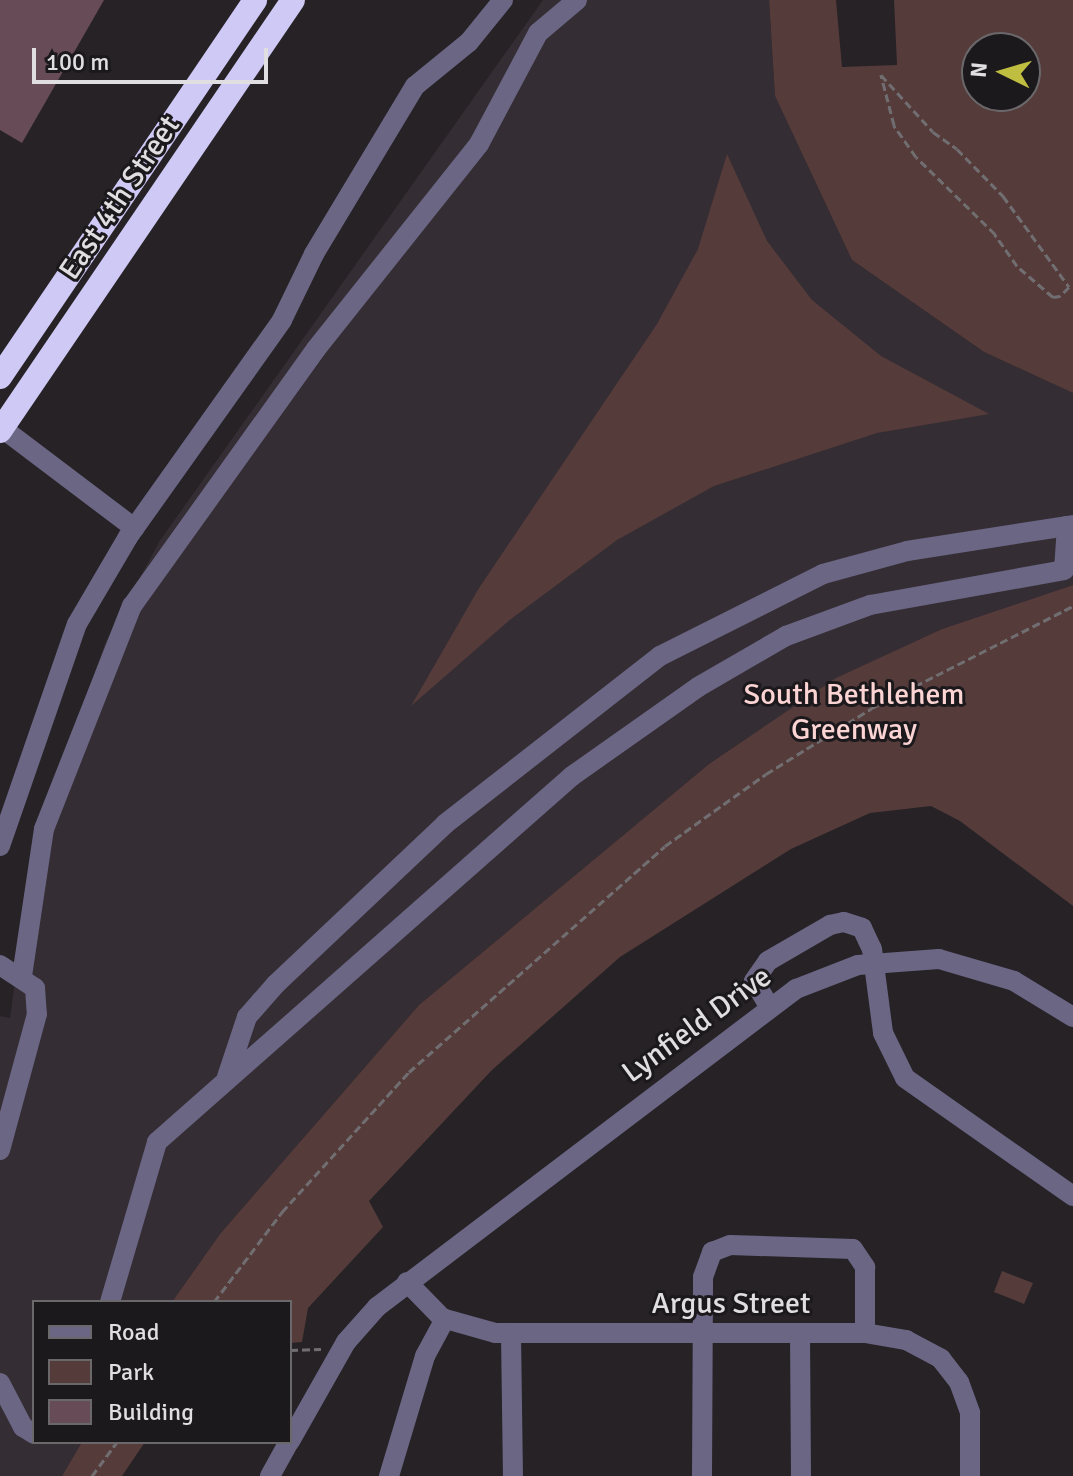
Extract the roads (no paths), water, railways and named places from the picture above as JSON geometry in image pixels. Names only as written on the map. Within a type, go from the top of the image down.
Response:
[{"type":"highway","name":"East 4th Street","points":[[0,377],[255,0]]},
{"type":"highway","name":"East 4th Street","points":[[1,430],[293,0]]},
{"type":"street","points":[[0,846],[77,624],[134,528],[282,320],[314,254],[415,86],[469,42],[503,0]]},
{"type":"street","points":[[22,976],[44,829],[132,606],[316,349],[479,144],[538,33],[577,0]]},
{"type":"street","points":[[1,430],[134,528]]},
{"type":"street","points":[[111,1300],[157,1142],[227,1077],[572,776],[698,687],[786,636],[870,605],[1064,570],[1070,526],[907,551],[823,574],[660,656],[445,824],[276,984],[247,1017],[227,1077]]},
{"type":"street","points":[[769,1006],[754,981],[758,970],[830,925],[844,922],[862,928],[874,962],[883,1033],[905,1078],[1073,1196]]},
{"type":"street","name":"Lynfield Drive","points":[[292,1438],[360,1324],[403,1285],[769,1006],[825,975],[874,962],[922,958],[969,965],[1028,987],[1073,1017]]},
{"type":"street","points":[[0,965],[22,976],[35,988],[37,1014],[0,1150]]},
{"type":"street","points":[[702,1476],[705,1263],[717,1248],[730,1245],[853,1249],[865,1267],[865,1333]]},
{"type":"street","points":[[389,1476],[421,1368],[445,1319],[403,1285]]},
{"type":"street","name":"Argus Street","points":[[445,1319],[511,1335],[865,1333],[906,1340],[934,1354],[954,1374],[970,1413],[970,1476]]},
{"type":"street","points":[[800,1334],[801,1476]]},
{"type":"street","points":[[511,1335],[513,1476]]},
{"type":"street","points":[[0,1383],[23,1427],[32,1433]]},
{"type":"street","name":"Lynfield Drive","points":[[270,1476],[289,1444]]},
{"type":"park label","name":"South Bethlehem Greenway","points":[[854,712]]}]
